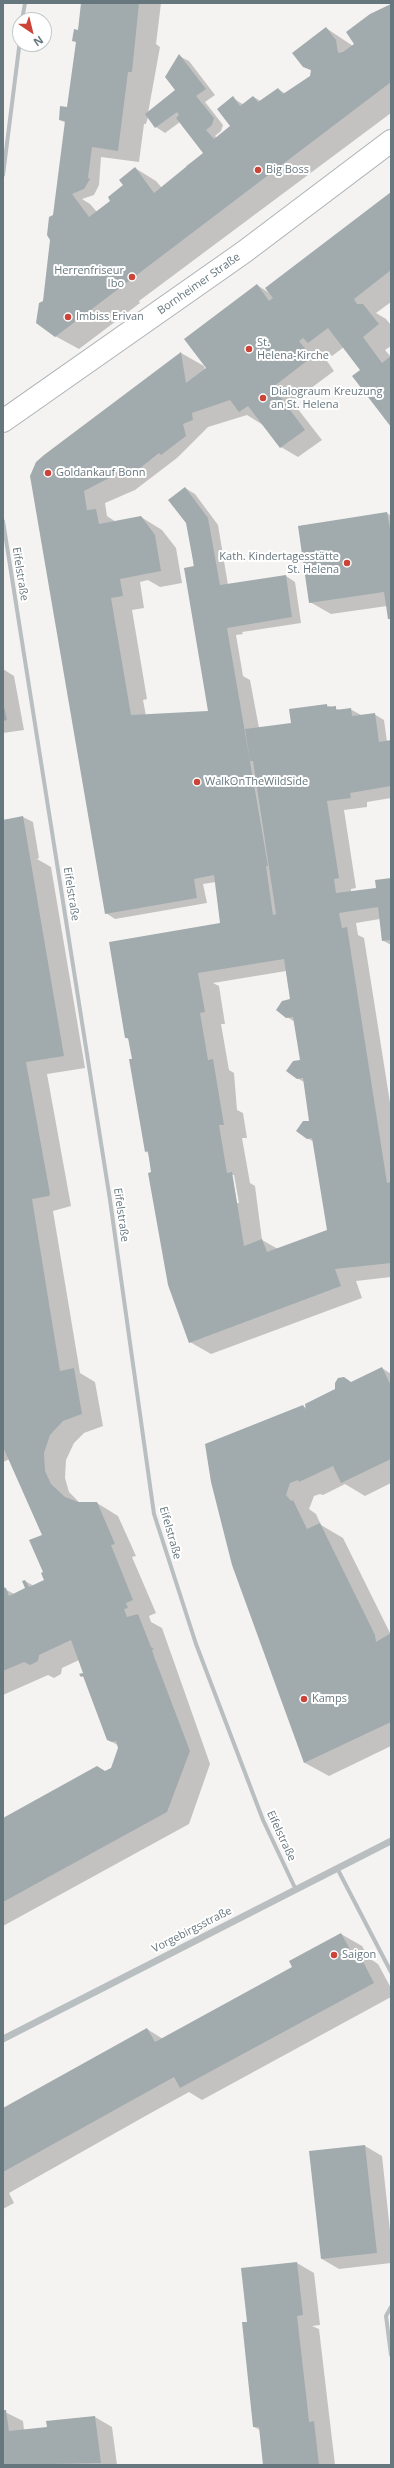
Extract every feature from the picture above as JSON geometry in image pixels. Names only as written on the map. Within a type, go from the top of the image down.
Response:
[{"type":"main road","name":"Bornheimer Straße","points":[[3,421],[244,252],[391,141]]},
{"type":"street","points":[[3,174],[18,52]]},
{"type":"street","name":"Eifelstraße","points":[[3,521],[110,1200],[154,1514],[209,1680],[263,1820],[296,1890]]},
{"type":"street","name":"Vorgebirgsstraße","points":[[3,2039],[391,1841]]},
{"type":"street","points":[[337,1868],[391,1972]]},
{"type":"street","points":[[391,2307],[386,2316],[391,2355]]},
{"type":"building","points":[[81,3],[139,3],[132,72],[128,72],[118,151],[92,147],[88,178],[90,179],[84,189],[72,194],[89,217],[110,201],[108,197],[123,185],[119,180],[135,167],[154,193],[203,153],[176,118],[179,115],[177,112],[155,128],[145,114],[175,90],[165,77],[179,54],[206,89],[196,96],[214,118],[212,125],[206,130],[214,139],[230,126],[217,109],[233,96],[240,106],[253,96],[258,102],[278,88],[283,94],[310,76],[311,70],[303,67],[292,53],[326,27],[336,40],[338,53],[343,52],[354,44],[346,32],[370,14],[391,4],[391,82],[55,337],[36,323],[39,303],[43,301],[50,240],[47,235],[49,217],[53,215],[65,121],[59,120],[60,106],[67,107],[76,42],[72,41],[74,29],[78,30]]},
{"type":"building","points":[[391,192],[391,270],[354,299],[357,304],[363,304],[379,324],[363,337],[382,363],[391,356],[391,427],[352,376],[360,370],[328,328],[308,343],[303,338],[299,341],[312,357],[273,387],[305,430],[280,448],[248,406],[239,412],[230,400],[192,413],[193,420],[183,424],[186,436],[161,455],[159,453],[130,476],[124,468],[111,477],[84,491],[87,510],[96,509],[99,524],[141,516],[155,535],[161,571],[120,579],[123,596],[111,598],[131,715],[208,711],[184,568],[194,566],[186,523],[168,500],[185,487],[208,518],[220,585],[286,575],[292,617],[227,628],[268,866],[266,866],[273,915],[276,914],[253,761],[250,761],[245,729],[291,723],[289,709],[327,704],[327,707],[336,706],[336,710],[351,708],[352,716],[375,713],[379,742],[391,740],[391,786],[350,793],[351,798],[327,801],[339,878],[334,879],[336,893],[376,888],[375,880],[391,878],[391,940],[382,941],[378,907],[339,913],[342,928],[347,927],[387,1183],[391,1182],[391,1263],[335,1269],[341,1286],[189,1343],[168,1285],[148,1173],[151,1172],[148,1151],[145,1152],[129,1059],[132,1059],[128,1038],[125,1038],[109,942],[220,923],[214,875],[194,879],[197,898],[105,914],[30,476],[36,462],[44,455],[181,352],[186,383],[206,368],[184,339],[257,284],[269,301],[273,298],[265,288]],"holes":[[[284,959],[290,999],[282,1001],[276,1010],[286,1018],[293,1017],[300,1060],[293,1061],[286,1071],[297,1079],[303,1078],[309,1121],[303,1121],[296,1131],[307,1139],[312,1138],[327,1230],[267,1252],[262,1239],[244,1246],[232,1172],[227,1173],[219,1125],[224,1125],[213,1059],[208,1060],[200,1013],[205,1012],[198,973]]]},
{"type":"building","name":"Kath. Kindertagesstätte St. Helena","points":[[387,512],[391,534],[391,619],[388,619],[384,592],[309,603],[298,526]]},
{"type":"building","points":[[3,702],[7,720],[3,721]]},
{"type":"building","points":[[23,816],[64,1056],[26,1062],[50,1194],[49,1196],[32,1199],[60,1371],[74,1368],[82,1414],[63,1421],[50,1435],[44,1453],[45,1471],[51,1484],[65,1497],[78,1502],[97,1502],[115,1544],[111,1545],[133,1600],[126,1603],[128,1608],[124,1609],[127,1617],[138,1614],[151,1647],[154,1649],[152,1650],[155,1659],[190,1751],[167,1812],[3,1902],[3,1818],[97,1766],[105,1771],[111,1768],[118,1748],[116,1741],[112,1742],[107,1740],[83,1676],[81,1677],[79,1674],[83,1673],[71,1640],[39,1655],[38,1661],[30,1665],[24,1662],[3,1671],[3,1587],[6,1588],[9,1596],[25,1588],[22,1581],[25,1580],[29,1587],[44,1580],[41,1573],[43,1572],[29,1540],[42,1535],[3,1447],[3,820]]},
{"type":"building","points":[[382,1367],[391,1386],[391,1459],[341,1483],[333,1466],[299,1482],[298,1480],[290,1483],[286,1495],[291,1501],[293,1500],[307,1529],[320,1523],[375,1635],[376,1642],[391,1633],[391,1722],[304,1763],[232,1565],[211,1482],[205,1444],[303,1405],[306,1410],[305,1404],[335,1389],[335,1383],[338,1378],[344,1377],[351,1382]]},
{"type":"building","points":[[341,1933],[352,1953],[357,1950],[374,1983],[180,2088],[174,2077],[3,2172],[3,2108],[147,2028],[155,2042],[292,1967],[289,1961]]},
{"type":"building","points":[[365,2145],[377,2253],[321,2259],[309,2151]]},
{"type":"building","points":[[297,2262],[303,2315],[297,2316],[309,2422],[314,2421],[319,2465],[263,2465],[259,2427],[253,2427],[242,2322],[247,2322],[241,2268]]},
{"type":"building","points":[[3,2410],[6,2410],[9,2431],[47,2427],[46,2421],[95,2416],[101,2463],[3,2465]]},
{"type":"place","name":"Big Boss","points":[[258,170]]},
{"type":"place","name":"Herrenfriseur Ibo","points":[[132,277]]},
{"type":"place","name":"Imbiss Erivan","points":[[68,317]]},
{"type":"place","name":"St. Helena-Kirche","points":[[249,349]]},
{"type":"place","name":"Dialograum Kreuzung an St. Helena","points":[[263,398]]},
{"type":"place","name":"Goldankauf Bonn","points":[[48,473]]},
{"type":"place","name":"Kath. Kindertagesstätte St. Helena","points":[[347,563]]},
{"type":"place","name":"WalkOnTheWildSide","points":[[197,782]]},
{"type":"place","name":"Kamps","points":[[304,1699]]},
{"type":"place","name":"Saigon","points":[[334,1955]]}]
